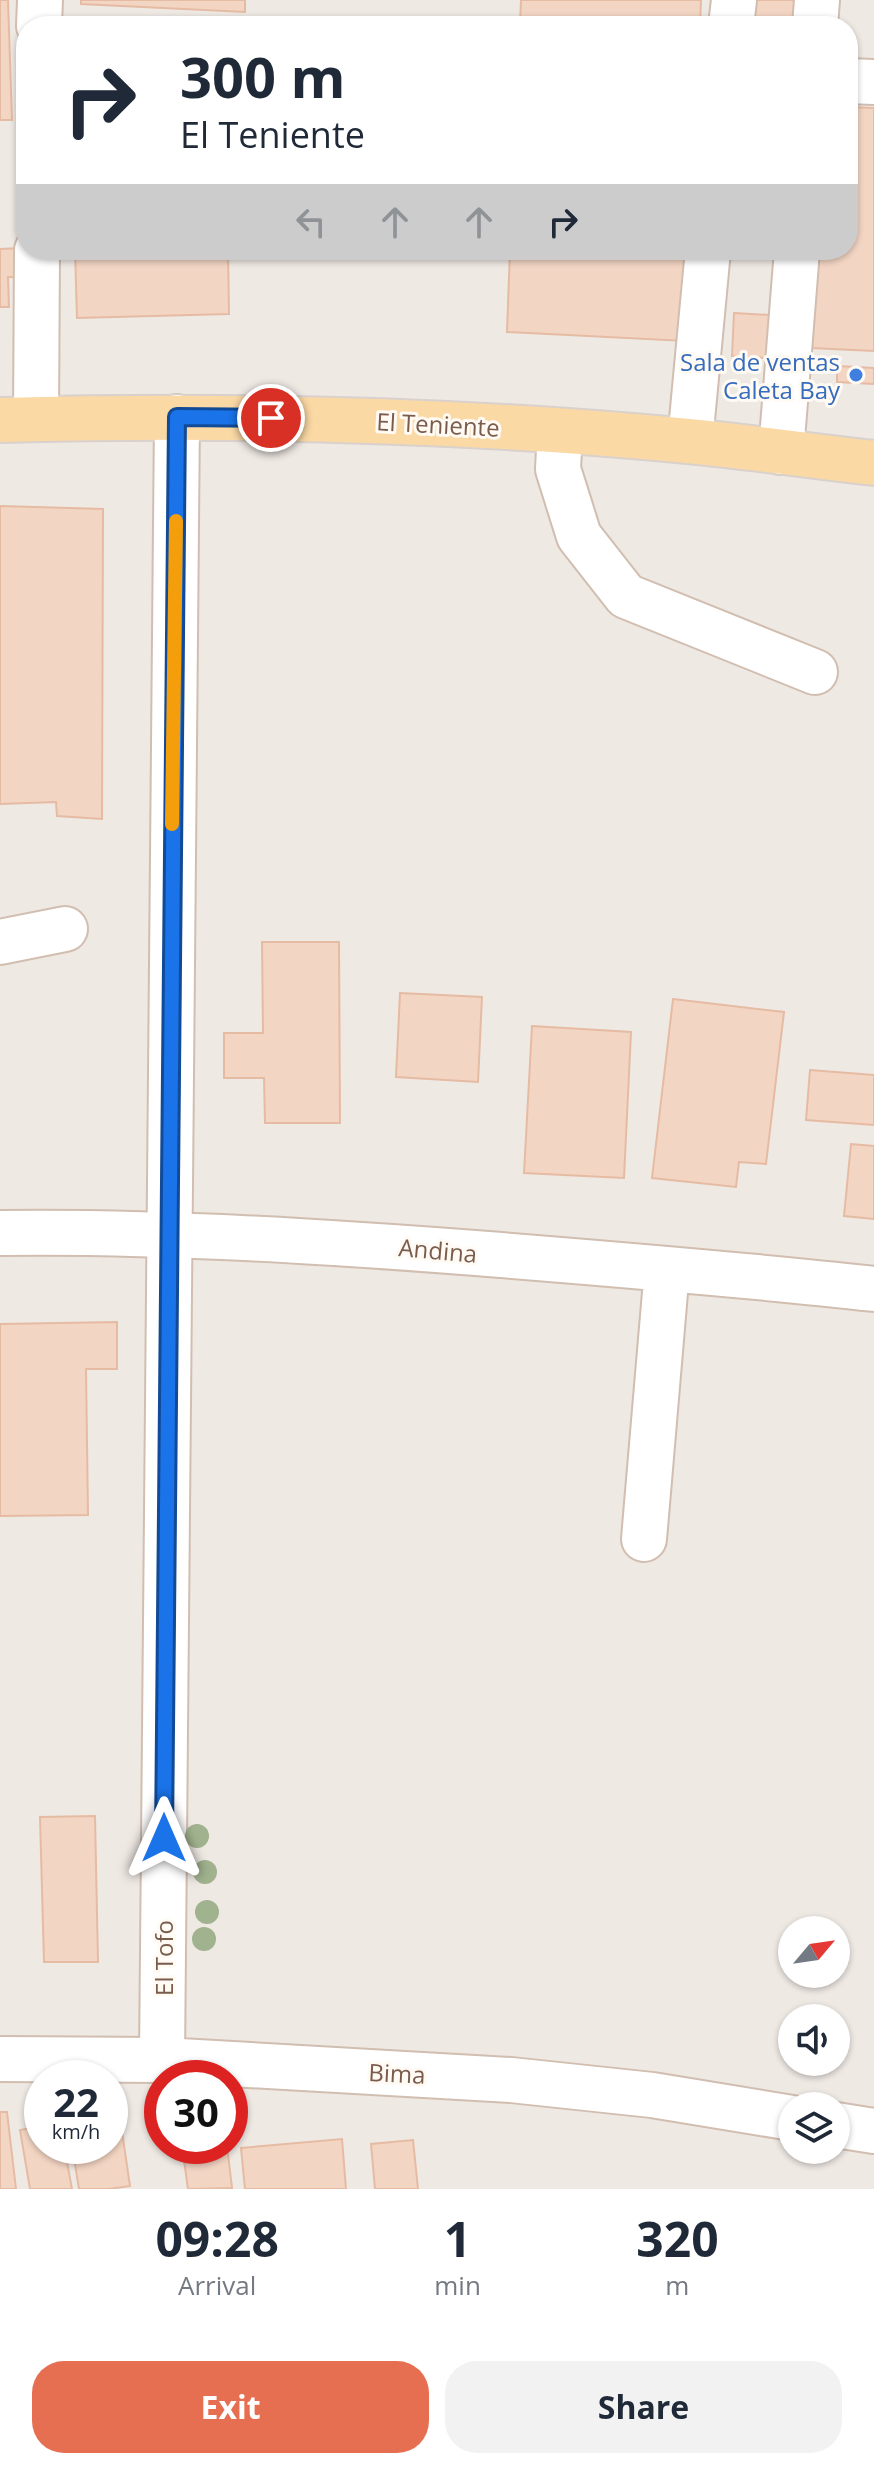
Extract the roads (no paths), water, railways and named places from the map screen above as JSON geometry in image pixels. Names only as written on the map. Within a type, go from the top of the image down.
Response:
[{"type":"main road","name":"El Teniente","points":[[18,419],[177,417],[413,422],[690,441],[874,463]]},
{"type":"street","points":[[18,419],[36,260]]},
{"type":"street","points":[[690,441],[707,260]]},
{"type":"street","points":[[781,452],[796,260]]},
{"type":"street","name":"El Tofo","points":[[162,2060],[177,417]]},
{"type":"street","points":[[560,431],[558,469],[579,536],[626,596],[815,672]]},
{"type":"street","points":[[0,942],[65,929]]},
{"type":"street","name":"Andina","points":[[0,1233],[168,1235],[363,1245],[874,1289]]},
{"type":"street","points":[[644,1539],[667,1269]]},
{"type":"street","name":"Bima","points":[[0,2059],[162,2060]]},
{"type":"street","name":"Bima","points":[[248,2065],[511,2080],[652,2095],[778,2116]]},
{"type":"street","points":[[850,2127],[874,2131]]},
{"type":"place","name":"Sala de ventas Caleta Bay","points":[[856,375]]}]
